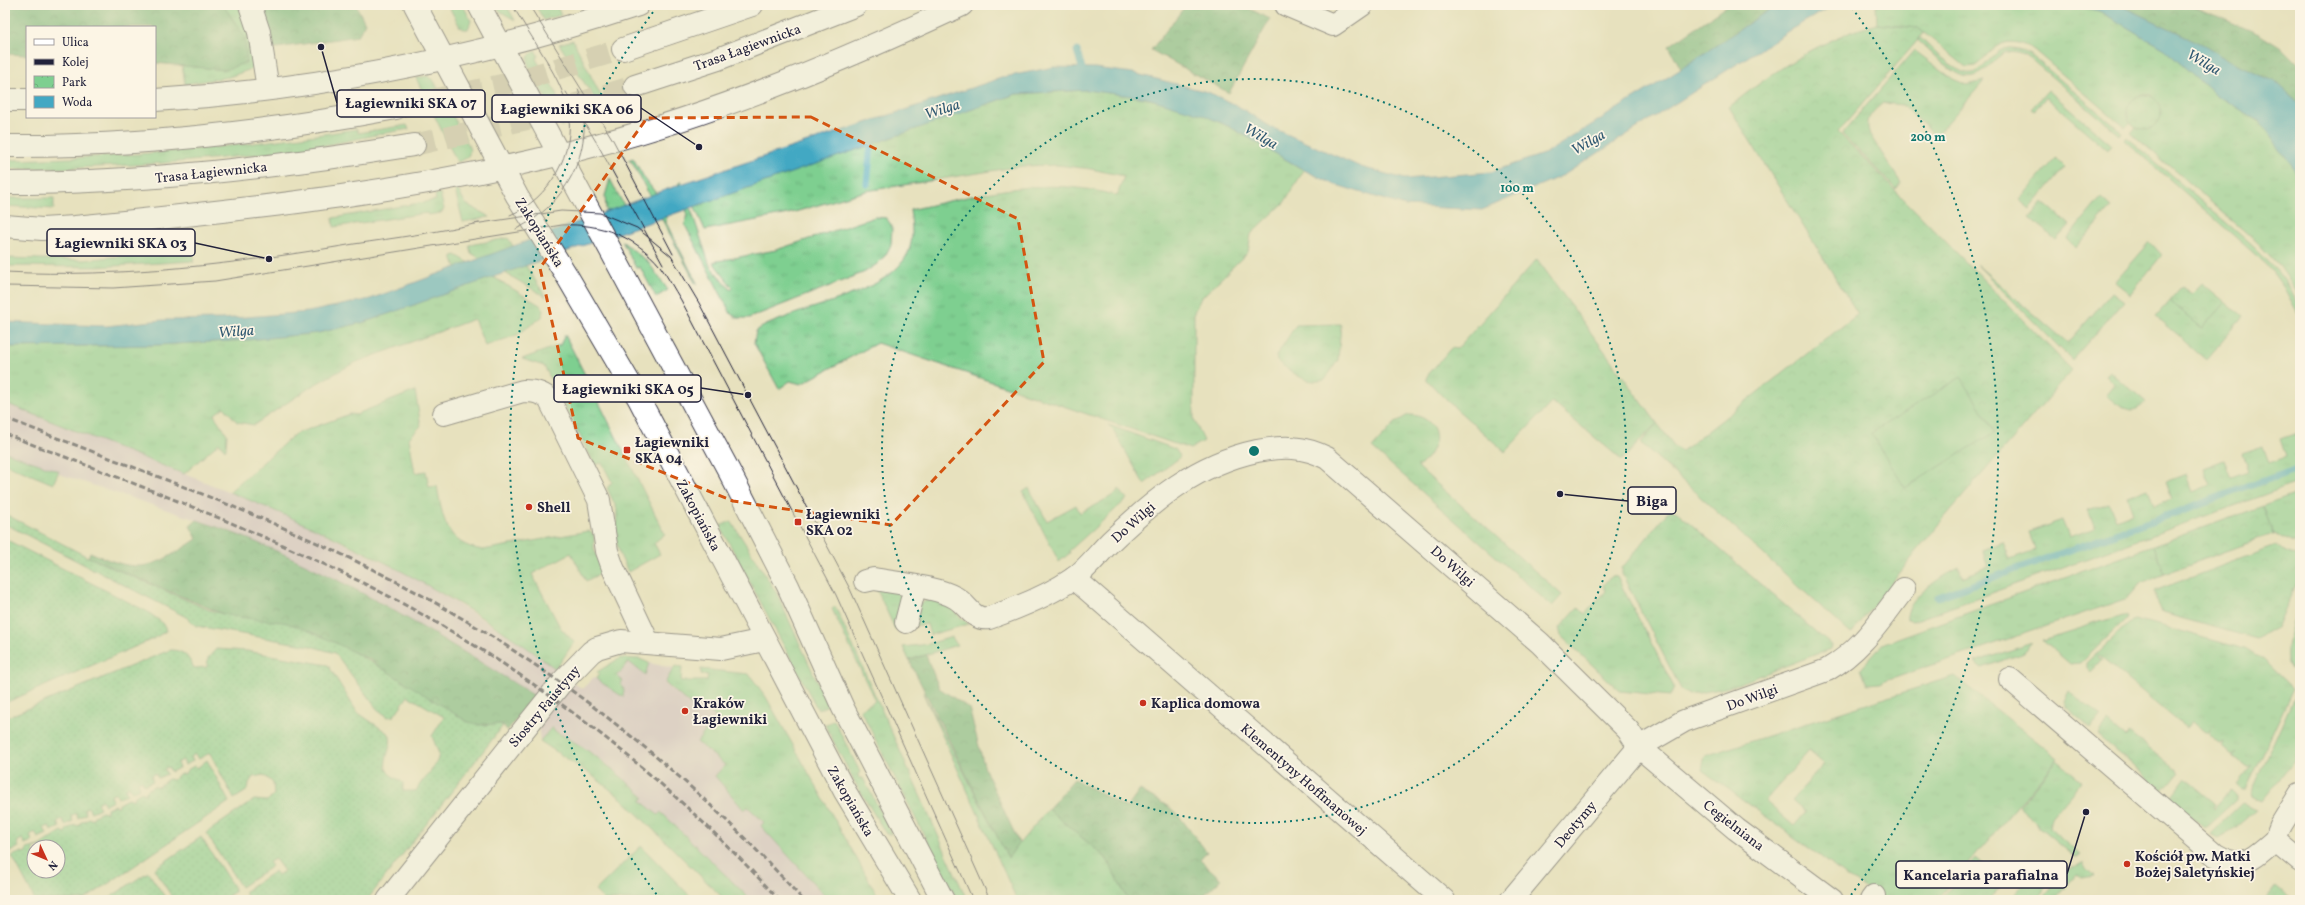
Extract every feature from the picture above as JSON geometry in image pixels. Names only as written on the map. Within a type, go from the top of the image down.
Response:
[{"type":"main road","points":[[250,5],[259,32],[268,89]]},
{"type":"main road","name":"Zakopiańska","points":[[415,5],[442,59],[501,167],[639,400],[847,796],[910,900]]},
{"type":"main road","points":[[479,5],[560,154],[788,586],[843,708],[943,900]]},
{"type":"main road","points":[[156,100],[268,89],[442,59],[501,46],[638,5]]},
{"type":"main road","points":[[623,49],[752,5]]},
{"type":"main road","name":"Trasa Łagiewnicka","points":[[635,86],[718,59],[856,5]]},
{"type":"main road","points":[[5,226],[53,228],[273,207],[381,191],[560,154],[613,140],[734,100],[856,53],[962,5]]},
{"type":"main road","points":[[1286,5],[1332,25],[1362,5]]},
{"type":"main road","points":[[5,100],[26,100]]},
{"type":"main road","points":[[5,146],[123,142],[241,132],[319,122],[396,108]]},
{"type":"main road","name":"Trasa Łagiewnicka","points":[[5,183],[102,182],[215,173],[298,163],[414,145]]},
{"type":"main road","points":[[444,414],[522,391],[532,391],[543,394],[549,399],[599,500],[607,551],[613,568],[648,642]]},
{"type":"main road","name":"Do Wilgi","points":[[915,587],[952,595],[973,613],[983,619],[1016,609],[1074,578],[1127,527],[1166,493],[1208,466],[1242,454],[1273,448],[1300,448],[1314,451],[1327,458],[1540,644],[1628,730],[1639,747],[1684,721],[1828,670],[1839,664],[1863,643],[1904,589]]},
{"type":"main road","name":"Klementyny Hoffmanowej","points":[[1074,578],[1444,900]]},
{"type":"main road","points":[[865,581],[874,579],[915,587],[906,622]]},
{"type":"main road","name":"Siostry Faustyny","points":[[388,900],[514,740],[584,658],[597,648],[621,641],[721,649],[764,640]]},
{"type":"main road","points":[[2010,679],[2215,855],[2228,862],[2240,864],[2252,859],[2275,840],[2281,824],[2300,794]]},
{"type":"main road","name":"Deotymy","points":[[1511,900],[1639,747]]},
{"type":"main road","name":"Cegielniana","points":[[1639,747],[1736,829],[1832,900]]},
{"type":"main road","points":[[2275,840],[2300,861]]},
{"type":"highlighted area","points":[[811,117],[1018,219],[1044,362],[891,525],[733,501],[578,438],[540,268],[647,118]]},
{"type":"shaded area","points":[[5,403],[276,510],[417,579],[532,650],[582,689],[594,677],[623,697],[624,690],[617,676],[629,662],[645,675],[649,663],[674,668],[665,684],[691,705],[695,701],[716,717],[725,765],[715,776],[745,810],[748,806],[764,822],[761,826],[829,900],[725,900],[621,798],[590,774],[540,741],[535,696],[383,604],[230,531],[56,473],[5,453]]},
{"type":"green space","points":[[5,5],[223,5],[245,37],[247,62],[225,70],[156,63],[156,26],[26,26],[26,55],[5,54]]},
{"type":"green space","points":[[223,5],[241,5],[247,18],[254,68],[229,77],[185,84],[182,65],[225,70],[245,37]]},
{"type":"green space","points":[[264,5],[356,5],[365,23],[358,36],[270,49],[260,10]]},
{"type":"green space","points":[[448,5],[463,5],[471,21],[468,29],[460,27]]},
{"type":"green space","points":[[495,5],[506,5],[515,20],[501,12]]},
{"type":"green space","points":[[535,5],[556,5],[561,15],[544,20]]},
{"type":"green space","points":[[1186,5],[1242,5],[1270,19],[1229,93],[1151,50]]},
{"type":"green space","points":[[1728,5],[1776,5],[1681,69],[1669,46]]},
{"type":"green space","points":[[1876,5],[2077,5],[2101,12],[2164,49],[2216,95],[2258,120],[2300,176],[2300,297],[2281,268],[2257,242],[2131,133],[2136,127],[2148,128],[2157,123],[2150,95],[2138,96],[2134,98],[2128,111],[2131,122],[2125,128],[2034,50],[2028,47],[2012,42],[2002,44],[1991,51],[1980,63],[1975,66],[1966,67],[1918,28],[1877,24]]},
{"type":"green space","points":[[2120,5],[2191,5],[2259,34],[2283,49],[2300,66],[2300,105],[2274,81],[2238,66],[2204,45]]},
{"type":"green space","points":[[1877,24],[1918,28],[1924,33],[1838,132],[2072,370],[1938,525],[1851,634],[1641,443],[1657,423],[1675,447],[1682,451],[1858,314],[1729,107],[1780,69],[1817,47],[1857,30]]},
{"type":"green space","points":[[1915,33],[1950,65],[1963,72],[1972,73],[1979,70],[1998,52],[2006,49],[2016,49],[2030,54],[2122,132],[2120,135],[2027,56],[2016,52],[2007,52],[2000,56],[1981,73],[1973,76],[1963,76],[1957,74],[1937,58],[1913,36]]},
{"type":"green space","points":[[573,40],[614,122],[609,124],[606,120],[607,118],[559,44]]},
{"type":"green space","points":[[535,50],[538,55],[536,59],[556,92],[563,126],[561,126],[528,65],[528,57]]},
{"type":"green space","points":[[1914,50],[1953,79],[1967,85],[1984,81],[1936,136],[1902,105],[1883,103],[1872,113],[1868,120],[1868,129],[1870,135],[1901,183],[1896,189],[1842,134]]},
{"type":"green space","points":[[427,76],[434,81],[469,146],[469,155],[463,160],[457,162],[416,78]]},
{"type":"green space","points":[[1086,90],[1159,101],[1202,114],[1241,133],[1304,170],[1284,203],[1251,234],[1248,252],[1201,298],[1194,312],[1194,419],[1204,441],[1190,449],[877,343],[801,384],[790,381],[779,389],[754,343],[756,331],[766,325],[799,312],[853,294],[887,277],[899,266],[910,248],[912,232],[910,210],[988,193],[1038,187],[1064,187],[1090,190],[1117,196],[1124,176],[1091,169],[1057,165],[1022,166],[866,191],[788,214],[705,230],[694,205],[1016,94]]},
{"type":"green space","points":[[2048,90],[2111,144],[2107,150],[2046,97],[2034,111],[2031,109]]},
{"type":"green space","points":[[2147,95],[2156,100],[2160,105],[2160,119],[2156,124],[2151,128],[2141,129],[2137,128],[2128,119],[2127,109],[2128,105],[2137,96]]},
{"type":"green space","points":[[407,125],[409,129],[310,148],[259,154],[114,166],[5,169],[5,160],[137,154],[269,141],[357,129],[358,133]]},
{"type":"green space","points":[[2127,137],[2261,254],[2288,286],[2297,302],[2300,317],[2284,288],[2267,265],[2125,140]]},
{"type":"green space","points":[[633,158],[645,179],[665,205],[667,210],[666,223],[697,283],[696,284],[632,162],[628,160]]},
{"type":"green space","points":[[2056,158],[2065,167],[2030,209],[2019,200]]},
{"type":"green space","points":[[610,179],[628,213],[626,217],[606,210],[605,196]]},
{"type":"green space","points":[[681,180],[710,266],[731,290],[733,288],[713,262],[776,250],[875,217],[886,218],[892,226],[891,245],[885,256],[877,264],[865,272],[749,318],[737,318],[731,314],[685,225],[687,212],[676,187]]},
{"type":"green space","points":[[455,190],[458,190],[466,204],[490,217],[463,222]]},
{"type":"green space","points":[[440,193],[444,209],[441,213],[428,215],[427,213],[334,227],[333,218],[436,200],[435,195]]},
{"type":"green space","points":[[5,198],[54,198],[54,209],[5,206]]},
{"type":"green space","points":[[2101,198],[2111,207],[2076,248],[2066,240]]},
{"type":"green space","points":[[2043,202],[2070,225],[2056,240],[2030,218]]},
{"type":"green space","points":[[508,238],[546,297],[471,253],[469,245]]},
{"type":"green space","points":[[622,241],[648,262],[668,290],[656,297],[640,267],[636,268]]},
{"type":"green space","points":[[2150,242],[2162,255],[2130,294],[2115,282]]},
{"type":"green space","points":[[194,248],[193,263],[193,261],[97,267],[5,266],[5,258],[84,260]]},
{"type":"green space","points":[[456,255],[540,305],[543,309],[542,317],[517,335],[485,346],[474,319],[354,363],[312,386],[254,425],[237,422],[224,407],[214,415],[227,434],[225,450],[219,443],[184,474],[5,403],[5,347],[157,345],[247,340],[318,333],[365,322],[463,287],[452,256]]},
{"type":"green space","points":[[1537,259],[1657,423],[1622,460],[1552,402],[1505,452],[1445,399],[1427,380],[1427,376],[1451,348],[1457,349]]},
{"type":"green space","points":[[1976,264],[2068,343],[2112,292],[2124,301],[2072,360]]},
{"type":"green space","points":[[2202,283],[2225,302],[2202,328],[2170,301],[2182,287],[2192,294]]},
{"type":"green space","points":[[2170,301],[2202,328],[2225,302],[2243,317],[2206,360],[2156,317]]},
{"type":"green space","points":[[1341,324],[1338,360],[1325,380],[1311,381],[1305,379],[1277,361],[1276,356],[1296,325]]},
{"type":"green space","points":[[565,335],[665,534],[654,543],[660,554],[628,572],[620,555],[616,540],[617,509],[607,488],[612,482],[602,463],[595,465],[544,366],[522,359],[560,345]]},
{"type":"green space","points":[[2110,371],[2146,402],[2141,407],[2131,410],[2126,409],[2115,403],[2106,395],[2115,384],[2106,375]]},
{"type":"green space","points":[[1961,377],[1995,432],[1905,488],[1871,433]]},
{"type":"green space","points":[[415,391],[421,426],[409,438],[415,473],[426,471],[429,487],[437,486],[444,519],[453,536],[470,547],[483,550],[588,531],[594,534],[594,549],[603,572],[586,581],[571,553],[532,574],[560,627],[574,642],[556,669],[519,642],[480,617],[398,570],[314,528],[229,492],[295,434],[350,414],[358,415],[359,413]]},
{"type":"green space","points":[[1408,415],[1415,415],[1427,420],[1434,429],[1436,435],[1433,448],[1426,460],[1420,466],[1417,466],[1562,595],[1552,606],[1372,448],[1396,422]]},
{"type":"green space","points":[[1108,425],[1175,449],[1180,456],[1144,484],[1114,431]]},
{"type":"green space","points":[[2300,432],[2300,482],[1913,621],[1907,620],[1908,612],[1912,604],[1926,589],[1944,576],[1959,567],[1962,577],[1988,567],[1982,550],[2003,542],[2010,559],[2035,550],[2029,532],[2062,520],[2069,537],[2095,528],[2088,510],[2109,503],[2116,520],[2133,513],[2127,496],[2148,488],[2154,506],[2171,499],[2165,482],[2186,474],[2193,492],[2210,485],[2203,468],[2224,460],[2231,477],[2248,471],[2242,453],[2263,446],[2269,463],[2286,457],[2280,439]]},
{"type":"green space","points":[[5,452],[59,471],[53,484],[5,464]]},
{"type":"green space","points":[[1029,488],[1047,521],[1076,505],[1080,513],[1114,495],[1119,489],[1127,499],[1069,551],[1070,553],[1059,562],[1023,492]]},
{"type":"green space","points":[[2300,493],[2300,546],[2273,534],[2263,506]]},
{"type":"green space","points":[[2263,506],[2273,534],[2164,574],[2153,546]]},
{"type":"green space","points":[[1672,510],[1677,512],[1831,645],[1830,649],[1730,687],[1689,695],[1682,691],[1622,574],[1622,568],[1667,513]]},
{"type":"green space","points":[[5,514],[88,557],[209,610],[222,614],[284,622],[311,632],[358,654],[468,722],[480,725],[502,724],[502,727],[367,900],[250,900],[244,892],[275,871],[278,875],[284,871],[275,859],[269,862],[272,866],[241,887],[206,833],[254,800],[267,801],[274,794],[273,783],[264,775],[253,777],[249,783],[248,790],[234,799],[210,753],[198,759],[195,754],[191,757],[193,761],[185,765],[183,760],[177,763],[179,768],[171,772],[168,767],[164,769],[167,774],[158,778],[155,773],[151,776],[153,781],[144,785],[142,780],[138,782],[140,788],[132,792],[129,786],[125,789],[127,794],[118,798],[116,793],[111,795],[113,801],[105,805],[102,800],[97,803],[100,808],[91,812],[88,807],[84,809],[86,814],[78,818],[76,813],[71,816],[73,821],[65,825],[62,819],[57,822],[60,827],[51,831],[49,826],[44,828],[47,834],[38,838],[35,832],[30,835],[31,839],[26,839],[26,844],[22,839],[17,842],[19,847],[10,852],[5,842],[5,718],[170,650],[183,653],[188,657],[194,668],[207,667],[208,658],[216,649],[247,651],[328,665],[357,712],[389,734],[390,743],[386,758],[386,768],[389,774],[403,783],[403,791],[416,791],[435,765],[439,754],[432,736],[444,717],[408,696],[394,716],[388,717],[377,709],[335,653],[310,646],[196,626],[186,617],[5,524]]},
{"type":"green space","points":[[197,520],[242,536],[329,576],[412,621],[535,696],[507,731],[502,724],[480,725],[468,722],[403,683],[369,659],[286,623],[228,616],[88,557],[90,552],[122,564],[134,566],[156,562],[168,557],[197,539],[190,526]]},
{"type":"green space","points":[[731,521],[776,592],[828,705],[818,710],[720,526]]},
{"type":"green space","points":[[5,539],[148,612],[164,624],[166,631],[153,639],[5,703]]},
{"type":"green space","points":[[2153,546],[2164,574],[2141,583],[2128,598],[1880,683],[1867,684],[1861,669],[1884,643]]},
{"type":"green space","points":[[2275,546],[2299,556],[2300,575],[2278,627],[2257,639],[2162,613],[2154,591]]},
{"type":"green space","points":[[1611,576],[1617,577],[1674,687],[1670,696],[1620,691],[1561,636],[1559,628],[1578,607],[1585,614],[1606,591],[1603,585]]},
{"type":"green space","points":[[891,587],[920,604],[928,600],[935,599],[941,601],[947,604],[969,624],[930,635],[927,624],[895,629],[876,588]]},
{"type":"green space","points":[[2300,601],[2300,678],[2290,668],[2287,659],[2287,651],[2290,634]]},
{"type":"green space","points":[[835,606],[967,900],[957,900],[860,709],[875,701],[832,609]]},
{"type":"green space","points":[[2122,615],[2127,616],[2126,619],[2081,663],[2070,664],[2042,640]]},
{"type":"green space","points":[[2136,619],[2245,649],[2263,660],[2293,689],[2246,790],[2241,790],[2236,785],[2252,765],[2247,767],[2233,756],[2236,752],[2232,755],[2223,747],[2224,743],[2221,745],[2209,735],[2210,730],[2207,734],[2192,721],[2186,728],[2099,655],[2098,657],[2102,660],[2091,672],[2087,668],[2087,663],[2132,620]]},
{"type":"green space","points":[[952,637],[957,645],[909,660],[903,647],[928,644]]},
{"type":"green space","points":[[2033,643],[2024,653],[1982,668],[1974,662]]},
{"type":"green space","points":[[926,655],[939,688],[969,708],[985,769],[1019,843],[1008,858],[909,660]]},
{"type":"green space","points":[[620,658],[640,659],[649,663],[645,675],[629,662],[617,676],[623,681],[621,684],[624,690],[623,697],[596,679],[599,674],[597,672]]},
{"type":"green space","points":[[675,666],[682,667],[681,681],[707,681],[708,675],[701,674],[701,669],[749,674],[766,697],[880,900],[829,900],[761,826],[764,822],[748,807],[744,810],[715,776],[725,765],[697,742],[716,717],[696,701],[692,706],[665,683]]},
{"type":"green space","points":[[1954,676],[2058,758],[1937,900],[1880,900],[1702,770],[1705,756]],"holes":[[[1809,751],[1824,764],[1792,800],[1806,812],[1794,826],[1765,801]]]},
{"type":"green space","points":[[2069,691],[2101,717],[2091,729],[2067,708],[2064,701]]},
{"type":"green space","points":[[923,693],[1008,857],[1048,809],[1106,858],[1128,900],[1017,900]]},
{"type":"green space","points":[[2299,694],[2300,754],[2262,801],[2250,796],[2295,695]]},
{"type":"green space","points":[[834,720],[860,772],[858,775],[859,778],[863,778],[891,831],[891,834],[886,834],[853,779],[825,725]]},
{"type":"green space","points":[[2107,722],[2125,737],[2130,732],[2179,772],[2163,791],[2098,735]]},
{"type":"green space","points":[[552,727],[554,731],[590,752],[623,778],[644,797],[641,801],[658,815],[661,812],[751,900],[725,900],[621,798],[590,774],[540,741]]},
{"type":"green space","points":[[207,760],[229,802],[84,900],[35,900],[12,856],[22,852],[25,853],[26,851],[26,879],[66,879],[66,839],[52,839],[54,836],[62,831],[65,833],[67,829],[75,825],[80,826],[80,823],[89,818],[92,820],[94,816],[102,812],[107,813],[107,809],[115,805],[118,807],[120,803],[129,798],[134,800],[135,796],[141,792],[145,794],[147,790],[154,786],[158,787],[168,779],[173,780],[180,774],[185,774],[187,770],[194,766],[197,768]]},
{"type":"green space","points":[[2057,760],[2082,781],[2051,818],[2049,828],[2080,855],[2078,857],[2074,857],[2039,828],[2036,821],[2019,806]]},
{"type":"green space","points":[[2185,778],[2216,804],[2214,807],[2215,808],[2231,790],[2236,795],[2236,800],[2205,828],[2170,798]]},
{"type":"green space","points":[[1074,779],[1127,808],[1140,790],[1169,807],[1179,816],[1207,852],[1200,860],[1221,879],[1199,900],[1128,900],[1106,858],[1048,809]]},
{"type":"green space","points":[[2242,803],[2257,809],[2235,828],[2218,838],[2210,834]]},
{"type":"green space","points":[[201,837],[236,891],[222,900],[174,900],[154,869]]},
{"type":"green space","points":[[641,846],[694,900],[604,900],[595,891]]},
{"type":"green space","points":[[1976,858],[2005,882],[1990,900],[1940,900]]},
{"type":"green space","points":[[2050,862],[2061,871],[2044,889],[2038,900],[2010,900],[2039,865]]},
{"type":"green space","points":[[2084,862],[2084,865],[2095,876],[2081,878],[2077,875],[2055,900],[2042,900],[2064,873]]},
{"type":"green space","points":[[148,872],[167,900],[106,900]]},
{"type":"green space","points":[[2276,886],[2292,900],[2265,900]]},
{"type":"water","name":"Wilga","points":[[1776,5],[1834,5],[1790,30],[1564,175],[1482,210],[1405,206],[1333,184],[1304,170],[1232,128],[1201,114],[1147,98],[1086,90],[1016,94],[365,322],[318,333],[247,340],[157,345],[5,347],[5,322],[106,326],[162,320],[221,319],[308,312],[370,299],[684,183],[1004,77],[1054,67],[1095,68],[1133,73],[1208,92],[1238,106],[1271,127],[1361,167],[1405,179],[1491,172],[1546,153],[1681,69]]},
{"type":"water","name":"Wilga","points":[[2077,5],[2120,5],[2204,45],[2238,66],[2274,81],[2300,105],[2300,176],[2258,120],[2216,95],[2164,49],[2101,12]]},
{"type":"waterway","points":[[1077,51],[1084,75]]},
{"type":"waterway","points":[[867,184],[872,135]]},
{"type":"waterway","points":[[1938,597],[2300,468]]},
{"type":"tunnel","points":[[396,108],[506,84],[623,49]]},
{"type":"tunnel","points":[[414,145],[527,119],[635,86]]},
{"type":"tram line","points":[[512,5],[550,66]]},
{"type":"tram line","points":[[529,5],[613,140],[673,254]]},
{"type":"tram line","points":[[510,215],[524,208],[537,198],[548,186],[564,157],[568,142],[568,110],[554,73],[547,62]]},
{"type":"tram line","points":[[516,229],[534,218],[550,205],[564,189],[574,171],[581,152],[584,131],[583,110],[578,89]]},
{"type":"tram line","points":[[566,92],[598,145],[663,264]]},
{"type":"tram line","points":[[474,224],[561,211],[600,213],[637,228],[671,256],[699,303],[850,589],[990,900]]},
{"type":"tram line","points":[[5,272],[94,273],[180,268],[267,258],[433,232],[479,223]]},
{"type":"tram line","points":[[5,286],[113,288],[215,281],[562,225],[590,226],[603,229],[628,239],[650,256],[666,274],[836,595],[973,900]]},
{"type":"railway","points":[[5,418],[257,516],[355,561],[403,585],[459,616],[566,686],[617,725],[714,808],[760,853],[803,900]]},
{"type":"railway","points":[[5,434],[185,504],[274,541],[361,582],[476,646],[585,722],[637,763],[734,852],[779,900]]},
{"type":"place","name":"Łagiewniki SKA 07","points":[[321,47]]},
{"type":"place","name":"Łagiewniki SKA 06","points":[[699,147]]},
{"type":"place","name":"Łagiewniki SKA 03","points":[[269,259]]},
{"type":"place","name":"Łagiewniki SKA 05","points":[[748,395]]},
{"type":"place","name":"Łagiewniki SKA 04","points":[[627,450]]},
{"type":"place","name":"Biga","points":[[1560,494]]},
{"type":"place","name":"Shell","points":[[529,507]]},
{"type":"place","name":"Łagiewniki SKA 02","points":[[798,522]]},
{"type":"place","name":"Kaplica domowa","points":[[1143,703]]},
{"type":"place","name":"Kraków Łagiewniki","points":[[685,711]]},
{"type":"place","name":"Kancelaria parafialna","points":[[2086,812]]},
{"type":"place","name":"Kościół pw. Matki Bożej Saletyńskiej","points":[[2127,864]]}]
